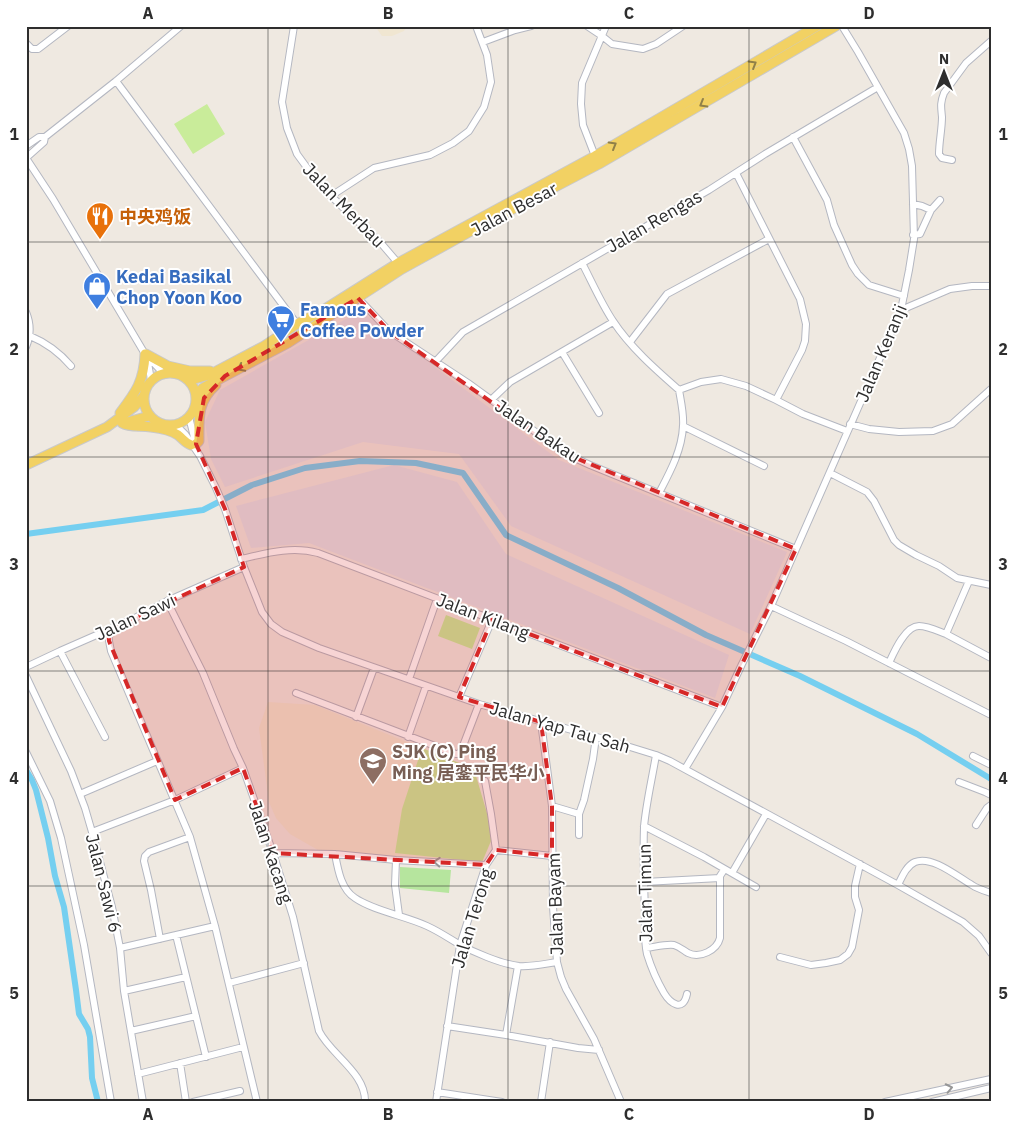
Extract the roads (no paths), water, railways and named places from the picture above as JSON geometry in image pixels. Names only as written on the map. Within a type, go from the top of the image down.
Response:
[{"type":"main road","name":"Jalan Besar","points":[[196,395],[223,373],[297,324],[325,309],[398,263],[595,156],[817,26]]},
{"type":"main road","name":"Jalan Besar","points":[[188,380],[223,373],[288,343],[402,269],[604,162],[836,26]]},
{"type":"main road","points":[[146,355],[162,364],[183,369],[223,373],[209,391],[202,405],[198,419],[199,441],[194,444],[186,443],[177,435],[159,428],[128,426],[121,420],[120,414],[131,401],[142,378],[146,355]]},
{"type":"main road","points":[[26,466],[121,420],[143,397],[151,380],[163,373],[176,373],[188,380],[196,395],[196,403],[194,411],[183,422],[169,425],[155,421],[150,416],[146,410],[143,397]]},
{"type":"main road","points":[[121,420],[150,416]]},
{"type":"street","points":[[26,44],[32,49],[38,49],[68,26]]},
{"type":"street","points":[[163,373],[146,355],[53,198],[26,158],[44,142],[45,137],[116,81],[181,26]]},
{"type":"street","name":"Jalan Merbau","points":[[294,26],[282,102],[287,128],[297,154],[331,196],[380,242],[398,263]]},
{"type":"street","points":[[331,196],[374,168],[430,155],[453,143],[469,131],[484,107],[491,82],[487,55],[476,26]]},
{"type":"street","points":[[483,42],[531,26]]},
{"type":"street","points":[[587,26],[612,44],[643,49],[656,44],[683,26]]},
{"type":"street","points":[[595,156],[583,125],[582,83],[606,26]]},
{"type":"street","name":"Jalan Keranji","points":[[722,707],[771,606],[901,310],[912,253],[914,235],[910,149],[904,133],[842,26]]},
{"type":"street","points":[[952,160],[942,158],[940,154],[942,117],[940,104],[942,97],[966,63],[991,41]]},
{"type":"street","points":[[116,81],[297,324]]},
{"type":"street","name":"Jalan Rengas","points":[[436,361],[463,332],[709,190],[764,154],[878,87]]},
{"type":"street","points":[[26,146],[39,137],[45,137]]},
{"type":"street","points":[[793,137],[827,200],[834,225],[858,274],[869,284],[904,296]]},
{"type":"street","points":[[736,173],[800,299],[806,324],[805,341],[802,350],[776,400]]},
{"type":"street","points":[[914,235],[920,234],[932,210],[940,200]]},
{"type":"street","points":[[913,204],[932,210]]},
{"type":"street","points":[[630,342],[668,294],[768,239]]},
{"type":"street","points":[[582,263],[613,322],[655,369],[679,390],[683,426],[680,445],[674,465],[659,493]]},
{"type":"street","points":[[901,310],[950,289],[991,286]]},
{"type":"street","name":"Jalan Bakau","points":[[358,298],[389,331],[436,361],[566,454],[796,549]]},
{"type":"street","points":[[26,312],[30,326],[30,336],[26,347]]},
{"type":"street","points":[[491,400],[510,382],[613,322]]},
{"type":"street","points":[[30,336],[52,348],[71,366]]},
{"type":"street","points":[[562,352],[599,413]]},
{"type":"street","points":[[146,355],[151,380]]},
{"type":"street","points":[[679,390],[701,382],[720,379],[746,386],[803,414],[847,432]]},
{"type":"street","points":[[850,424],[869,429],[899,432],[933,431],[952,424],[991,390]]},
{"type":"street","name":"Jalan Yap Tau Sah","points":[[189,417],[194,444]]},
{"type":"street","name":"Jalan Yap Tau Sah","points":[[176,424],[194,444],[216,488],[262,612],[271,624],[282,632],[318,648],[479,704],[656,755],[860,864],[962,922],[979,936],[991,953]]},
{"type":"street","points":[[683,426],[764,466]]},
{"type":"street","points":[[830,473],[867,492],[874,501],[894,540],[899,545],[940,566],[958,578],[991,585]]},
{"type":"street","name":"Jalan Kilang","points":[[241,559],[281,550],[307,550],[318,553],[722,707]]},
{"type":"street","name":"Jalan Sawi","points":[[26,667],[244,567]]},
{"type":"street","points":[[946,634],[969,581]]},
{"type":"street","points":[[409,679],[437,598]]},
{"type":"street","name":"Jalan Kacang","points":[[168,601],[202,673],[243,768],[273,853],[293,917],[319,1031],[360,1081],[364,1091],[365,1102]]},
{"type":"street","points":[[771,606],[846,641],[991,715]]},
{"type":"street","points":[[459,696],[492,620]]},
{"type":"street","points":[[889,663],[907,631],[912,627],[919,626],[946,634],[991,658]]},
{"type":"street","points":[[108,630],[111,651],[190,837],[215,926],[256,1102]]},
{"type":"street","points":[[60,651],[105,737]]},
{"type":"street","points":[[356,717],[374,668]]},
{"type":"street","name":"Jalan Sawi 6","points":[[26,676],[71,771],[92,832],[112,907],[120,948],[124,991],[143,1102]]},
{"type":"street","points":[[408,737],[426,686]]},
{"type":"street","points":[[296,693],[456,754],[459,754],[461,751],[479,704]]},
{"type":"street","points":[[685,769],[722,707]]},
{"type":"street","name":"Jalan Bayam","points":[[541,722],[552,806],[553,907],[557,962],[566,988],[599,1050],[621,1102]]},
{"type":"street","points":[[579,835],[579,814],[584,800],[596,737]]},
{"type":"street","points":[[26,752],[50,801],[61,838],[84,944],[111,1102]]},
{"type":"street","name":"Jalan Timun","points":[[656,755],[644,826],[646,948],[652,969],[668,999],[679,1005],[686,999],[687,994]]},
{"type":"street","points":[[972,756],[991,765]]},
{"type":"street","points":[[80,794],[157,761]]},
{"type":"street","points":[[92,832],[174,800],[243,768]]},
{"type":"street","points":[[485,781],[496,850]]},
{"type":"street","points":[[959,782],[991,796]]},
{"type":"street","points":[[552,806],[579,814]]},
{"type":"street","points":[[976,825],[987,808],[991,806]]},
{"type":"street","points":[[732,873],[766,814]]},
{"type":"street","points":[[644,826],[756,887]]},
{"type":"street","points":[[160,939],[144,862],[145,856],[149,852],[190,837]]},
{"type":"street","name":"Jalan Terong","points":[[436,1102],[460,945],[486,865],[496,850],[552,856]]},
{"type":"street","points":[[273,853],[335,854],[396,860],[486,865]]},
{"type":"street","points":[[335,854],[339,876],[346,889],[355,898],[428,926],[460,945],[491,958],[518,966],[557,962]]},
{"type":"street","points":[[396,860],[394,885],[399,915]]},
{"type":"street","points":[[898,885],[904,872],[912,864],[928,861],[941,866],[974,887],[991,893]]},
{"type":"street","points":[[780,957],[811,966],[840,960],[848,954],[852,947],[859,910],[855,896],[855,886],[860,864]]},
{"type":"street","points":[[646,948],[671,945],[682,948],[688,953],[700,954],[714,948],[718,944],[721,934],[720,876],[724,870]]},
{"type":"street","points":[[644,882],[720,878]]},
{"type":"street","points":[[120,948],[215,926]]},
{"type":"street","points":[[176,935],[206,1056]]},
{"type":"street","points":[[229,983],[304,963]]},
{"type":"street","points":[[506,1035],[518,966]]},
{"type":"street","points":[[124,991],[186,977]]},
{"type":"street","points":[[131,1032],[196,1016]]},
{"type":"street","points":[[447,1026],[599,1050]]},
{"type":"street","points":[[541,1102],[550,1042]]},
{"type":"street","points":[[138,1074],[243,1047]]},
{"type":"street","points":[[180,1063],[186,1102]]},
{"type":"street","points":[[885,1102],[991,1079]]},
{"type":"street","points":[[932,1102],[991,1088]]},
{"type":"street","points":[[193,1102],[240,1091]]},
{"type":"street","points":[[437,1092],[502,1102]]},
{"type":"waterway","points":[[26,534],[203,510],[252,485],[305,468],[360,461],[416,463],[463,473],[506,535],[618,588],[706,635],[800,676],[917,734],[991,779]]},
{"type":"waterway","points":[[26,770],[36,790],[55,876],[64,907],[79,1014],[88,1029],[90,1037],[92,1078],[98,1102]]},
{"type":"place","name":"中央鸡饭","points":[[100,240]]},
{"type":"place","name":"Kedai Basikal Chop Yoon Koo","points":[[97,310]]},
{"type":"place","name":"Famous Coffee Powder","points":[[281,343]]},
{"type":"place","name":"SJK (C) Ping Ming 居銮平民华小","points":[[373,785]]}]
